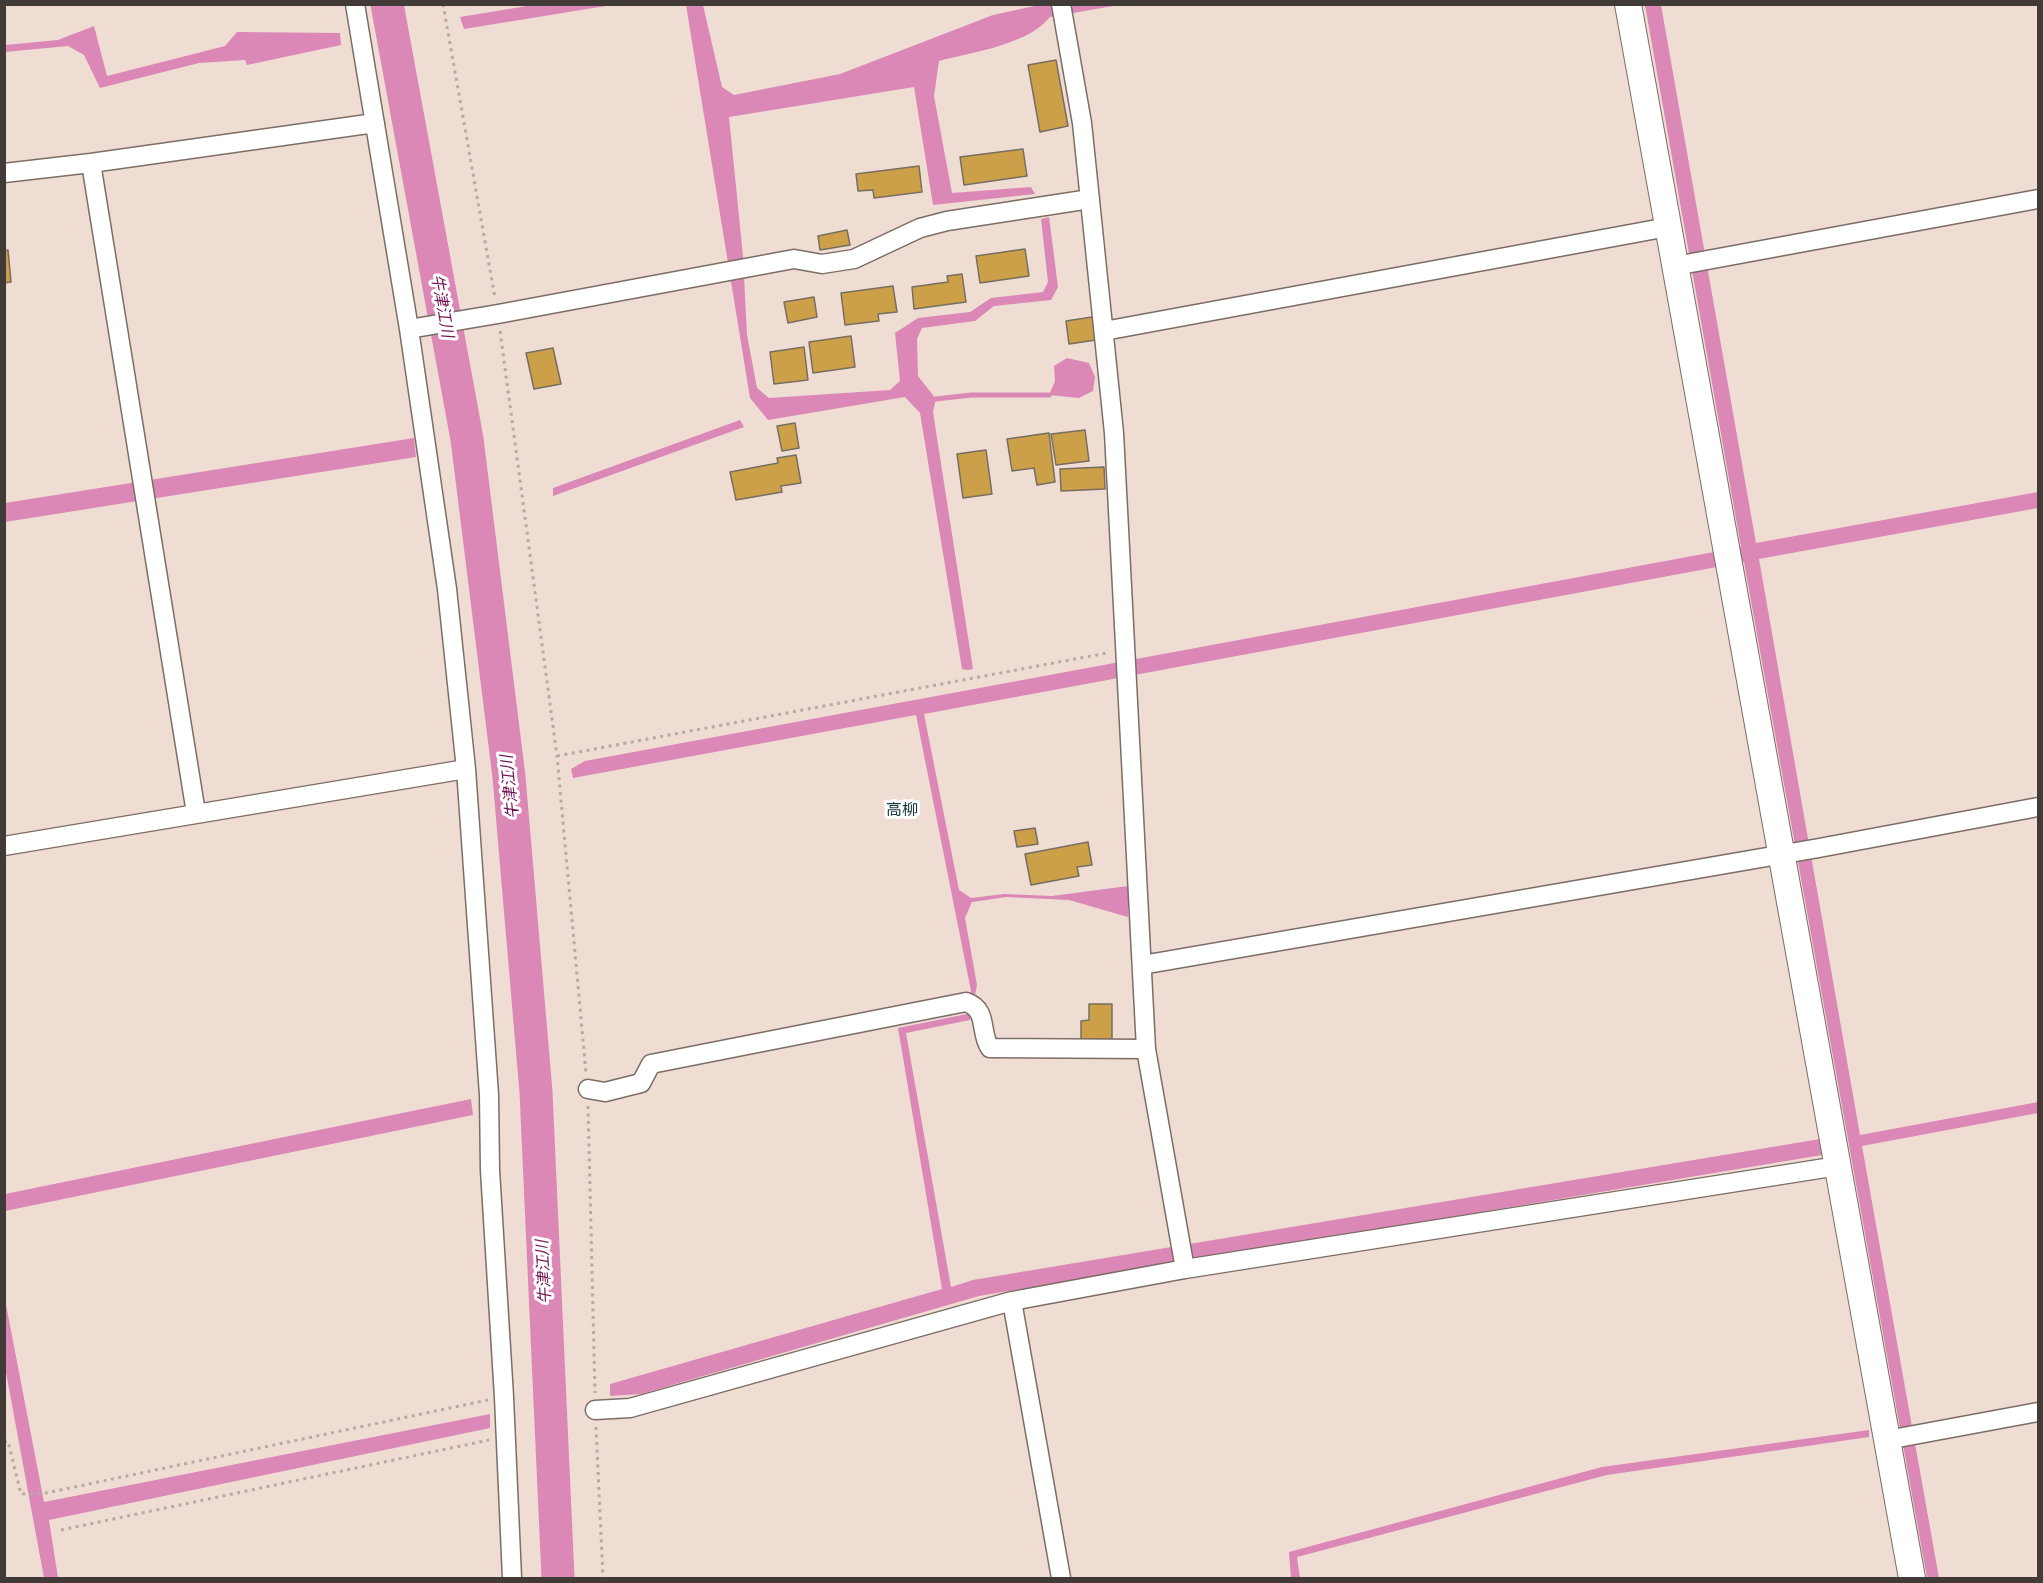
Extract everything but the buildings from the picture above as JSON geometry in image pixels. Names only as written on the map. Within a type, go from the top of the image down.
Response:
[{"type":"street","points":[[355,4],[409,329],[447,589],[466,769],[489,1095],[490,1170],[512,1578]]},
{"type":"street","points":[[1628,4],[1912,1578]]},
{"type":"street","points":[[1062,12],[1082,123],[1114,433],[1146,1049],[1185,1269]]},
{"type":"street","points":[[4,172],[91,163],[375,123]]},
{"type":"street","points":[[91,163],[196,813]]},
{"type":"street","points":[[409,329],[794,259],[822,264],[854,259],[920,228],[947,221],[1090,199]]},
{"type":"street","points":[[1675,266],[2038,200]]},
{"type":"street","points":[[1104,331],[1668,227]]},
{"type":"street","points":[[4,846],[466,769]]},
{"type":"street","points":[[1142,965],[1819,848],[2038,807]]},
{"type":"street","points":[[588,1089],[605,1092],[641,1083],[651,1064],[970,1004],[979,1010],[986,1043],[990,1048],[1146,1049]]},
{"type":"street","points":[[595,1410],[630,1408],[1012,1301],[1185,1269],[1838,1166]]},
{"type":"street","points":[[1012,1301],[1061,1578]]},
{"type":"street","points":[[1887,1440],[2038,1412]]},
{"type":"path","points":[[443,4],[498,314],[557,756],[577,950],[588,1089],[595,1410],[603,1578]]},
{"type":"path","points":[[557,756],[1126,653]]},
{"type":"path","points":[[4,1442],[8,1441],[21,1494],[46,1493],[504,1397]]},
{"type":"path","points":[[61,1530],[506,1437]]},
{"type":"shaded area","points":[[533,5],[612,5],[464,29],[460,17]]},
{"type":"shaded area","points":[[686,5],[703,5],[722,87],[734,95],[840,74],[993,15],[1039,5],[1119,5],[1050,17],[1040,27],[1014,41],[939,61],[934,96],[952,193],[1031,187],[1035,194],[933,205],[914,87],[729,117],[743,256],[747,335],[757,388],[769,398],[890,390],[900,381],[895,333],[918,318],[970,312],[991,298],[1043,292],[1048,282],[1041,219],[1049,217],[1058,287],[1051,300],[994,306],[975,321],[922,328],[917,339],[918,376],[936,399],[933,412],[973,669],[962,669],[920,413],[905,397],[768,420],[750,398]]},
{"type":"shaded area","points":[[1645,5],[1661,5],[1756,543],[2038,492],[2038,508],[1759,559],[1860,1135],[2038,1102],[2038,1113],[1862,1146],[1939,1578],[1927,1578],[1744,562],[924,714],[959,890],[971,898],[1004,894],[1052,896],[1128,886],[1128,917],[1069,900],[1006,897],[972,902],[965,918],[977,985],[970,1020],[906,1033],[951,1287],[973,1280],[1820,1139],[1822,1155],[979,1296],[641,1394],[610,1396],[610,1384],[942,1289],[898,1028],[967,1014],[971,991],[916,715],[573,778],[571,769],[585,761],[1741,547]]},
{"type":"shaded area","points":[[94,26],[107,76],[225,46],[237,32],[340,33],[341,45],[247,65],[245,60],[199,63],[100,88],[84,55],[68,46],[5,52],[5,45],[58,40]]},
{"type":"shaded area","points":[[1067,358],[1089,363],[1095,377],[1093,391],[1079,398],[1049,395],[1055,381],[1054,366]]},
{"type":"shaded area","points":[[740,420],[744,427],[553,496],[553,488]]},
{"type":"shaded area","points":[[414,438],[416,457],[5,522],[5,503]]},
{"type":"shaded area","points":[[471,1099],[473,1115],[5,1211],[5,1194]]},
{"type":"shaded area","points":[[4,1294],[44,1502],[490,1414],[490,1428],[49,1520],[58,1578],[44,1578],[5,1367]]},
{"type":"shaded area","points":[[1869,1430],[1869,1437],[1607,1475],[1297,1557],[1300,1578],[1291,1578],[1289,1552],[1602,1467]]},
{"type":"waterway","name":"牛津江川","points":[[387,4],[467,439],[509,777],[536,1092],[558,1578]]},
{"type":"waterway","points":[[936,399],[971,395],[1049,395]]},
{"type":"district","name":"高柳","points":[[902,810]]}]
